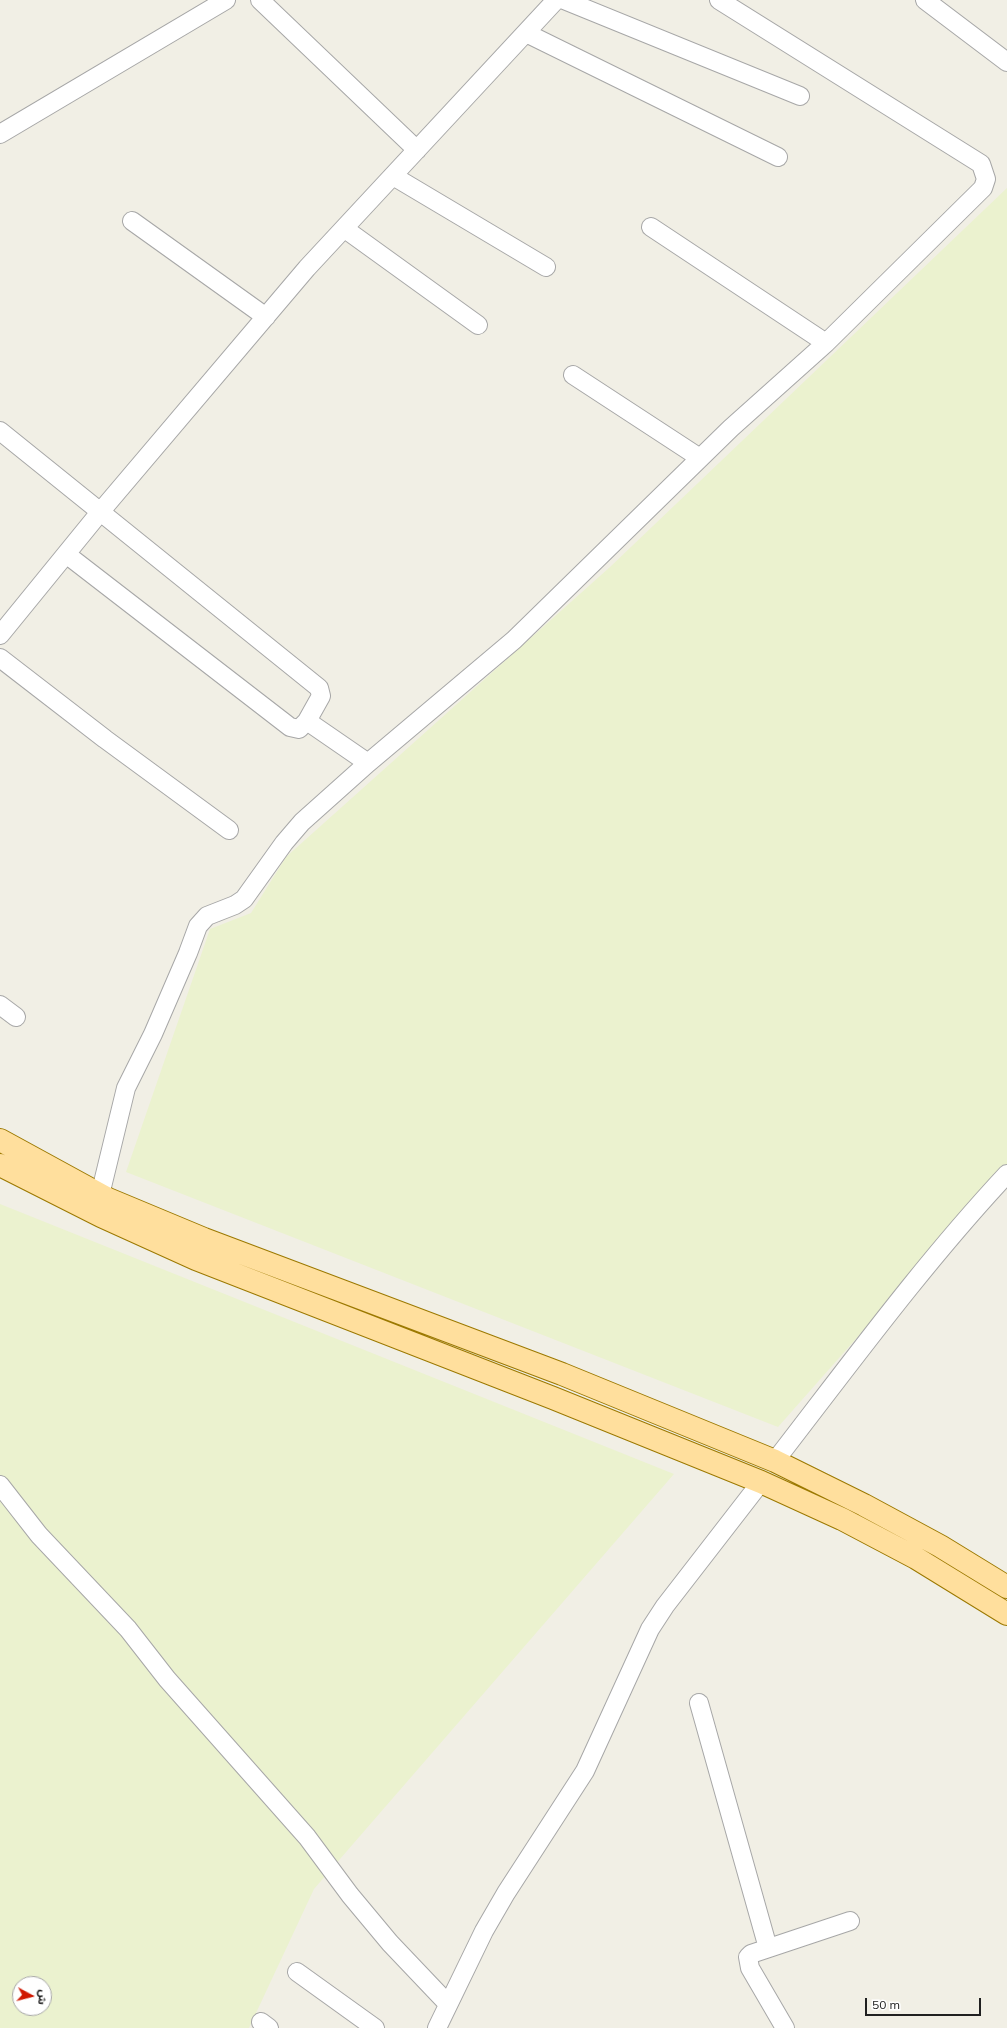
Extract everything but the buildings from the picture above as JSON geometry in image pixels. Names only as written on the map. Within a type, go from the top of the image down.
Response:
[{"type":"main road","points":[[0,1140],[100,1195],[204,1239],[533,1363],[775,1461],[864,1505],[940,1546],[1007,1587]]},
{"type":"main road","points":[[0,1165],[101,1216],[196,1259],[524,1387],[760,1482],[842,1519],[916,1558],[1007,1614]]},
{"type":"main road","points":[[524,1387],[533,1363]]},
{"type":"street","points":[[0,134],[226,0]]},
{"type":"street","points":[[260,0],[417,150]]},
{"type":"street","points":[[564,0],[800,96]]},
{"type":"street","points":[[100,1195],[126,1088],[160,1019],[199,923],[207,916],[238,904],[244,899],[284,843],[302,822],[368,763],[514,640],[700,458],[775,387],[826,343],[975,198],[983,188],[986,179],[981,164],[719,0]]},
{"type":"street","points":[[925,0],[1007,62]]},
{"type":"street","points":[[0,635],[101,511],[307,268],[345,229],[526,33],[546,4]]},
{"type":"street","points":[[526,33],[778,157]]},
{"type":"street","points":[[393,176],[546,267]]},
{"type":"street","points":[[132,221],[266,317]]},
{"type":"street","points":[[651,227],[826,343]]},
{"type":"street","points":[[345,229],[478,325]]},
{"type":"street","points":[[573,375],[700,458]]},
{"type":"street","points":[[0,431],[320,688],[321,696],[307,721],[299,729],[290,727],[66,554]]},
{"type":"street","points":[[0,658],[105,739],[229,830]]},
{"type":"street","points":[[307,721],[368,763]]},
{"type":"street","points":[[0,1005],[16,1017]]},
{"type":"street","points":[[775,1461],[926,1267],[973,1210],[1007,1174]]},
{"type":"street","points":[[437,2028],[484,1931],[506,1893],[585,1771],[650,1629],[665,1606],[760,1482]]},
{"type":"street","points":[[0,1485],[39,1535],[128,1629],[167,1679],[307,1837],[350,1895],[390,1944],[448,2004]]},
{"type":"street","points":[[699,1703],[768,1948]]},
{"type":"street","points":[[785,2028],[748,1963],[748,1957],[751,1954],[768,1948],[850,1921]]},
{"type":"street","points":[[297,1972],[375,2028]]},
{"type":"green space","points":[[1007,188],[1007,1168],[778,1427],[126,1172],[210,929],[251,913],[286,857],[610,567]]},
{"type":"green space","points":[[0,1204],[674,1474],[314,1889],[249,2028],[0,2028]]}]
